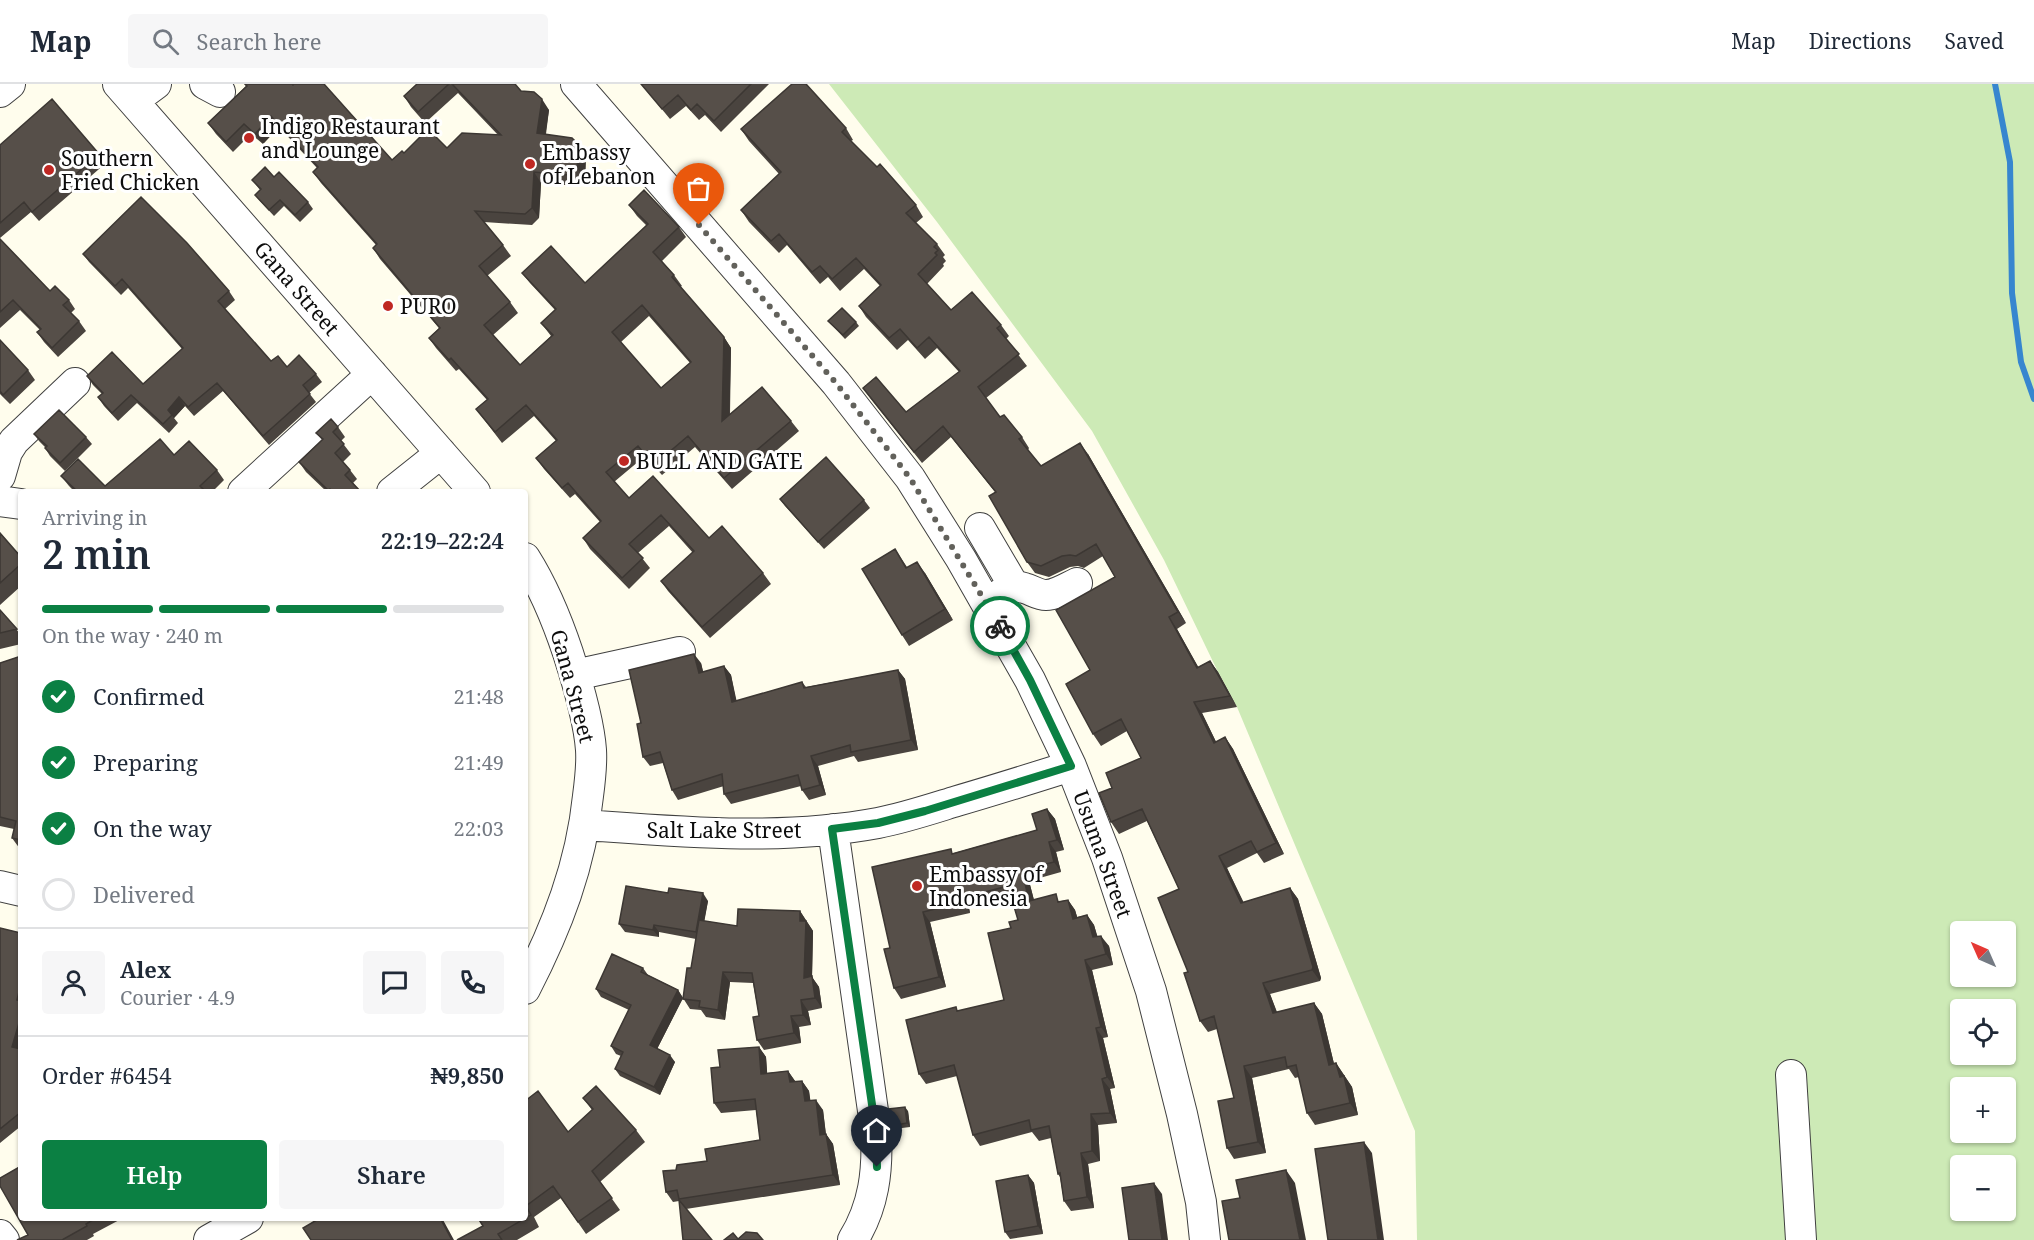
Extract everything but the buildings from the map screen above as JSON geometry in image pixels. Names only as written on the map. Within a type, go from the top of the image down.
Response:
[{"type":"street","points":[[0,92],[10,84]]},
{"type":"street","name":"Usuma Street","points":[[576,84],[836,383],[910,478],[988,605],[1030,680],[1071,766],[1107,858],[1151,991],[1187,1136],[1201,1202],[1204,1240]]},
{"type":"street","name":"Gana Street","points":[[136,90],[372,374],[472,489]]},
{"type":"street","points":[[246,489],[372,374]]},
{"type":"street","points":[[0,476],[7,452],[14,441],[75,383]]},
{"type":"street","points":[[396,489],[441,453]]},
{"type":"street","points":[[0,501],[18,504]]},
{"type":"street","points":[[980,528],[1014,586]]},
{"type":"street","name":"Gana Street","points":[[528,563],[550,603],[575,675],[591,750],[585,825],[575,871],[561,912],[528,983]]},
{"type":"street","points":[[988,605],[1014,586],[1025,588],[1035,594],[1049,596],[1077,583]]},
{"type":"street","points":[[575,675],[680,652]]},
{"type":"street","name":"Salt Lake Street","points":[[585,825],[685,832],[746,833],[787,833],[832,829],[878,823],[925,811],[1071,766]]},
{"type":"street","points":[[832,829],[876,1132],[877,1167],[871,1201],[853,1240]]},
{"type":"street","points":[[0,886],[18,890]]},
{"type":"street","points":[[1791,1075],[1801,1240]]},
{"type":"street","points":[[210,1240],[243,1221]]},
{"type":"street","points":[[0,1235],[4,1240]]},
{"type":"green space","points":[[829,84],[2034,84],[2034,1240],[1417,1240],[1415,1131],[1237,707],[1164,560],[1092,431],[937,222]]},
{"type":"waterway","points":[[1995,84],[2010,162],[2012,293],[2021,362],[2034,399]]},
{"type":"way so far","points":[[699,225],[836,383],[910,478],[1000,626]]},
{"type":"place","name":"Indigo Restaurant and Lounge","points":[[249,138]]},
{"type":"place","name":"Embassy of Lebanon","points":[[530,164]]},
{"type":"place","name":"Southern Fried Chicken","points":[[49,170]]},
{"type":"place","name":"PURO","points":[[388,306]]},
{"type":"place","name":"BULL AND GATE","points":[[624,461]]},
{"type":"place","name":"Embassy of Indonesia","points":[[917,886]]},
{"type":"route","points":[[877,1167],[876,1132],[832,829],[878,823],[925,811],[1071,766],[1030,680],[1000,626]]}]
